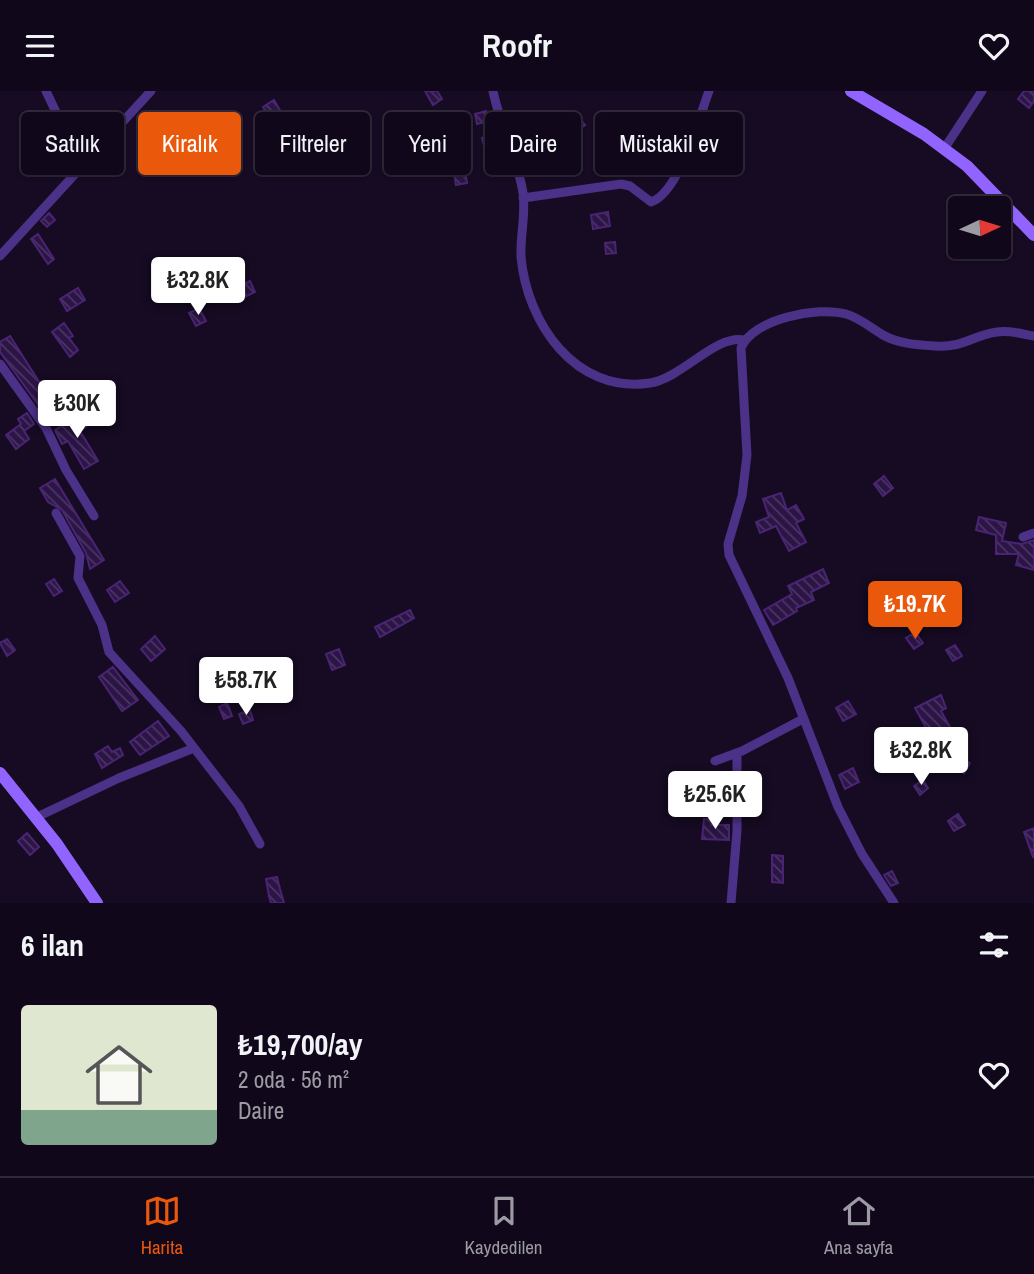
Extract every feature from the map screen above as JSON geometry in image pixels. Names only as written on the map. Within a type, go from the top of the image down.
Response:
[{"type":"street","points":[[46,91],[56,112]]},
{"type":"street","points":[[124,121],[151,91]]},
{"type":"street","points":[[493,91],[523,198],[521,256],[536,313],[558,349],[583,368],[618,381],[654,382],[689,366],[723,341],[735,338],[744,340]]},
{"type":"street","points":[[523,198],[621,184],[630,186],[652,201],[662,197],[677,174],[709,91]]},
{"type":"street","points":[[851,91],[967,166],[1034,235]]},
{"type":"street","points":[[944,149],[982,91]]},
{"type":"street","points":[[0,256],[75,175]]},
{"type":"street","points":[[894,903],[862,853],[838,807],[784,669],[746,594],[728,550],[742,496],[747,455],[741,366],[744,340],[753,330],[771,323],[808,314],[835,312],[851,316],[889,338],[917,344],[960,345],[1000,331],[1034,336]]},
{"type":"street","points":[[0,364],[46,428],[65,470],[94,516]]},
{"type":"street","points":[[56,513],[80,556],[78,578],[102,625],[109,652],[194,748],[239,806],[260,844]]},
{"type":"street","points":[[1023,537],[1034,533]]},
{"type":"street","points":[[715,761],[737,753],[803,719]]},
{"type":"street","points":[[37,817],[118,778],[194,748]]},
{"type":"street","points":[[731,903],[737,831],[737,753]]},
{"type":"street","points":[[0,773],[37,817],[97,903]]},
{"type":"building","points":[[425,91],[437,91],[442,99],[433,105]]},
{"type":"building","points":[[1024,91],[1034,91],[1034,101],[1029,108],[1018,99]]},
{"type":"building","points":[[274,100],[281,112],[266,112],[263,107]]},
{"type":"building","points":[[486,111],[485,122],[477,124],[475,114]]},
{"type":"building","points":[[454,175],[466,175],[467,183],[456,185]]},
{"type":"building","points":[[608,212],[610,226],[593,229],[591,215]]},
{"type":"building","points":[[49,213],[55,220],[47,227],[41,221]]},
{"type":"building","points":[[38,234],[54,259],[48,264],[31,239]]},
{"type":"building","points":[[615,242],[616,253],[606,254],[605,243]]},
{"type":"building","points":[[250,281],[255,292],[239,300],[233,290]]},
{"type":"building","points":[[78,288],[85,300],[67,311],[60,299]]},
{"type":"building","points":[[199,308],[206,321],[196,326],[189,313]]},
{"type":"building","points":[[64,323],[73,336],[69,338],[78,350],[70,357],[52,332]]},
{"type":"building","points":[[10,336],[50,399],[39,406],[0,352],[0,342]]},
{"type":"building","points":[[27,413],[34,424],[24,431],[29,439],[16,449],[6,435],[21,424],[18,419]]},
{"type":"building","points":[[82,413],[90,424],[80,431],[98,461],[84,469],[68,441],[62,444],[55,430]]},
{"type":"building","points":[[884,476],[893,488],[883,496],[874,484]]},
{"type":"building","points":[[55,479],[104,560],[90,569],[86,553],[62,510],[48,502],[40,488]]},
{"type":"building","points":[[781,493],[787,510],[796,505],[804,519],[796,523],[806,542],[789,551],[776,526],[760,533],[756,522],[769,517],[763,499]]},
{"type":"building","points":[[979,517],[1006,523],[1002,541],[1022,544],[1034,540],[1034,570],[1016,565],[1019,554],[996,554],[996,535],[976,530]]},
{"type":"building","points":[[823,569],[829,583],[811,592],[814,600],[796,608],[797,611],[773,625],[764,610],[792,594],[788,586]]},
{"type":"building","points":[[54,579],[62,591],[54,596],[46,584]]},
{"type":"building","points":[[120,581],[129,593],[115,602],[107,590]]},
{"type":"building","points":[[410,610],[414,618],[380,637],[375,627]]},
{"type":"building","points":[[915,632],[923,643],[914,649],[906,638]]},
{"type":"building","points":[[155,636],[165,649],[151,661],[141,649]]},
{"type":"building","points":[[7,639],[15,650],[7,656],[0,643]]},
{"type":"building","points":[[955,645],[962,656],[953,661],[946,650]]},
{"type":"building","points":[[339,649],[345,665],[332,670],[326,654]]},
{"type":"building","points":[[113,667],[138,700],[122,711],[99,677]]},
{"type":"building","points":[[941,695],[946,708],[941,711],[956,738],[947,744],[941,736],[933,740],[915,708]]},
{"type":"building","points":[[848,701],[856,714],[843,721],[836,708]]},
{"type":"building","points":[[227,703],[232,716],[224,719],[219,707]]},
{"type":"building","points":[[250,710],[253,720],[243,724],[239,714]]},
{"type":"building","points":[[158,721],[169,736],[140,755],[130,742]]},
{"type":"building","points":[[108,746],[112,752],[120,748],[123,755],[102,768],[95,754]]},
{"type":"building","points":[[961,758],[970,763],[964,773],[955,767]]},
{"type":"building","points":[[853,768],[859,782],[845,789],[839,775]]},
{"type":"building","points":[[923,780],[928,788],[920,795],[914,786]]},
{"type":"building","points":[[958,814],[965,825],[954,831],[948,821]]},
{"type":"building","points":[[704,819],[711,819],[711,825],[729,825],[729,840],[702,839]]},
{"type":"building","points":[[1034,828],[1034,857],[1033,857],[1024,832]]},
{"type":"building","points":[[27,833],[39,847],[30,855],[18,841]]},
{"type":"building","points":[[772,855],[783,856],[783,883],[772,882]]},
{"type":"building","points":[[892,871],[898,883],[891,886],[884,875]]},
{"type":"building","points":[[277,877],[284,903],[271,903],[269,896],[266,879]]}]
